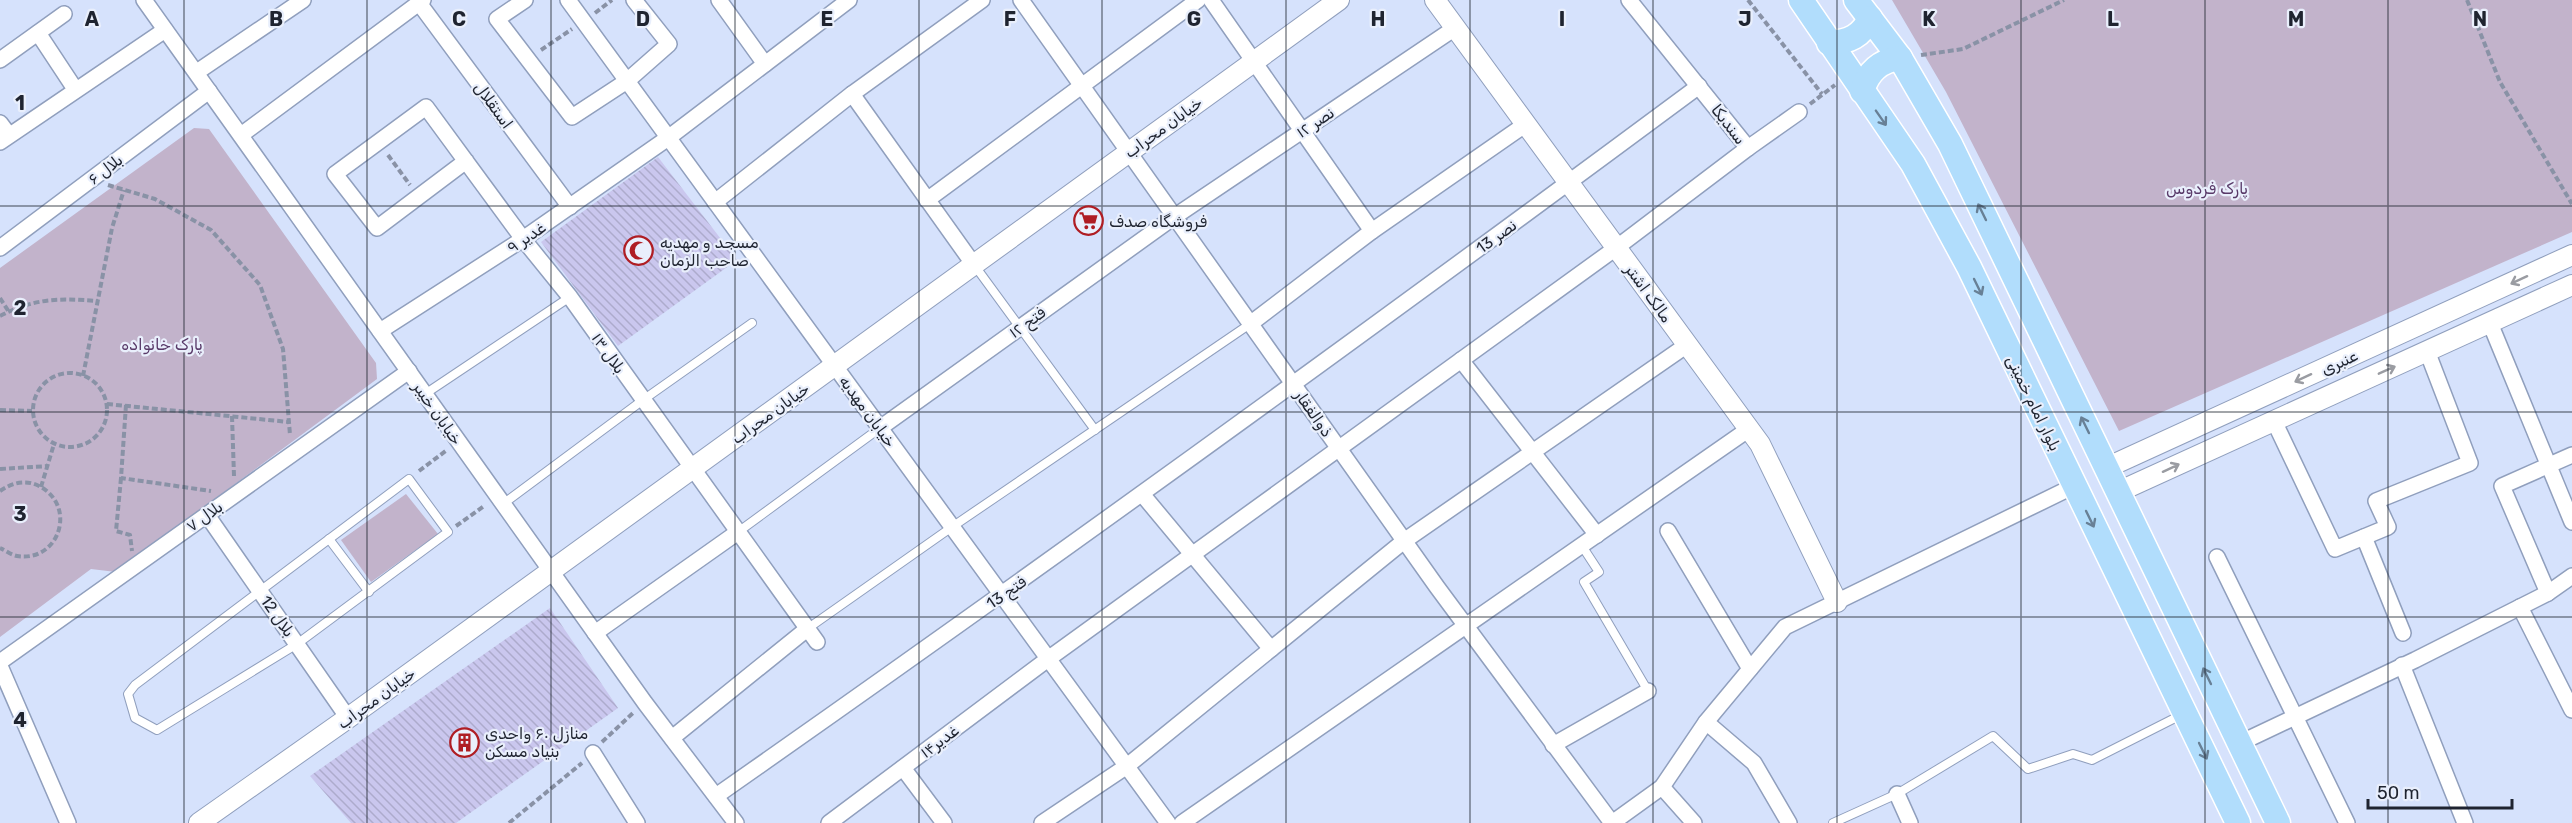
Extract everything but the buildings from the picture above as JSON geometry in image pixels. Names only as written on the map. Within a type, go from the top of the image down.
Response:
[{"type":"main road","name":"بلوار امام خمینی","points":[[1801,0],[1913,164],[1969,267],[2238,823]]},
{"type":"main road","points":[[1829,43],[1853,39],[1866,27],[1863,9]]},
{"type":"main road","points":[[1863,9],[1900,58],[1950,144],[2278,823]]},
{"type":"main road","points":[[1856,82],[1883,62],[1900,58]]},
{"type":"street","name":"خیابان خیبر","points":[[144,0],[595,633],[736,823]]},
{"type":"street","points":[[196,72],[303,0]]},
{"type":"street","points":[[525,0],[497,19],[572,117],[627,81],[669,44],[634,0]]},
{"type":"street","name":"خیابان مهدیه","points":[[568,0],[1168,823]]},
{"type":"street","points":[[718,0],[765,64]]},
{"type":"street","name":"غدیر ۹","points":[[380,331],[523,239],[668,138],[849,0]]},
{"type":"street","points":[[715,202],[852,94],[982,0]]},
{"type":"street","name":"ذوالفقار","points":[[1021,0],[1404,541],[1612,823]]},
{"type":"street","points":[[927,200],[1198,0]]},
{"type":"street","points":[[1211,0],[1372,231]]},
{"type":"street","name":"خیابان محراب","points":[[198,823],[348,718],[1339,0]]},
{"type":"street","name":"مالک اشتر","points":[[1435,0],[1760,444],[1837,602]]},
{"type":"street","name":"سندیکا","points":[[1339,449],[1616,248],[1748,148],[1629,0]]},
{"type":"street","points":[[241,135],[421,2]]},
{"type":"street","name":"استقلال","points":[[421,2],[570,207]]},
{"type":"street","points":[[0,60],[64,14]]},
{"type":"street","name":"نصر ۱۲","points":[[1174,217],[1455,28]]},
{"type":"street","points":[[3,133],[165,30]]},
{"type":"street","points":[[38,33],[75,89]]},
{"type":"street","name":"نصر 13","points":[[1294,385],[1699,86]]},
{"type":"street","name":"بلال ۶","points":[[0,248],[209,91]]},
{"type":"street","points":[[852,94],[974,265]]},
{"type":"street","name":"بلال ۱۳","points":[[379,142],[426,107],[523,239],[570,297],[817,642]]},
{"type":"street","points":[[1748,148],[1799,112]]},
{"type":"street","points":[[1250,324],[1372,231],[1526,124]]},
{"type":"street","points":[[379,142],[335,174],[377,228],[466,161]]},
{"type":"street","name":"فتح ۱۲","points":[[880,428],[1174,217]]},
{"type":"street","name":"عنبری","points":[[2106,468],[2572,255]]},
{"type":"street","name":"عنبری","points":[[2118,492],[2572,285]]},
{"type":"street","points":[[2490,323],[2572,522]]},
{"type":"street","points":[[1042,823],[1127,766],[1404,541],[1687,345]]},
{"type":"street","points":[[2274,421],[2335,549],[2388,527],[2376,501],[2470,463],[2427,351]]},
{"type":"street","points":[[1461,360],[1597,536]]},
{"type":"street","name":"بلال ۷","points":[[0,664],[409,371]]},
{"type":"street","name":"فتح 13","points":[[716,796],[1002,595],[1294,385]]},
{"type":"street","points":[[1182,823],[1749,429]]},
{"type":"street","name":"غدیر۱۴","points":[[829,823],[1048,659],[1339,449]]},
{"type":"street","points":[[2548,593],[2502,486],[2572,455]]},
{"type":"street","points":[[1612,823],[1662,786],[1706,722],[1785,627],[2074,486]]},
{"type":"street","points":[[1142,494],[1271,649]]},
{"type":"street","name":"بلال 12","points":[[207,515],[348,718]]},
{"type":"street","points":[[1668,531],[1750,669]]},
{"type":"street","points":[[595,633],[738,532]]},
{"type":"street","points":[[2364,537],[2403,633]]},
{"type":"street","points":[[2217,557],[2347,823]]},
{"type":"street","points":[[2240,743],[2548,593],[2572,576]]},
{"type":"street","points":[[2520,607],[2572,710]]},
{"type":"street","points":[[672,738],[807,629]]},
{"type":"street","points":[[0,664],[68,823]]},
{"type":"street","points":[[2402,665],[2465,823]]},
{"type":"street","points":[[1553,745],[1648,691]]},
{"type":"street","points":[[1706,722],[1754,763],[1789,823]]},
{"type":"street","points":[[593,753],[637,823]]},
{"type":"street","points":[[903,768],[944,823]]},
{"type":"street","points":[[1662,786],[1694,823]]},
{"type":"street","points":[[1897,794],[1910,823]]},
{"type":"lane","points":[[974,265],[1095,430]]},
{"type":"lane","points":[[425,394],[570,297]]},
{"type":"lane","points":[[501,500],[752,323]]},
{"type":"lane","points":[[807,629],[1250,324]]},
{"type":"lane","points":[[738,532],[880,428]]},
{"type":"lane","points":[[409,479],[448,532],[297,644],[157,729],[135,718],[128,694],[135,685],[409,479]]},
{"type":"lane","points":[[329,539],[369,592]]},
{"type":"lane","points":[[1582,546],[1599,572],[1584,582],[1648,691]]},
{"type":"lane","points":[[1833,823],[1897,794],[1993,736],[2028,769],[2073,754],[2092,760],[2185,713]]},
{"type":"path","points":[[1748,0],[1822,94]]},
{"type":"path","points":[[1900,58],[1963,49],[2064,0]]},
{"type":"path","points":[[2467,0],[2500,82],[2572,204]]},
{"type":"path","points":[[1799,112],[1822,94],[1856,82]]},
{"type":"path","points":[[379,142],[419,197]]},
{"type":"path","points":[[90,180],[155,199],[211,230],[260,285],[283,349],[293,454]]},
{"type":"path","points":[[83,376],[112,228],[124,190]]},
{"type":"path","points":[[0,298],[9,312]]},
{"type":"path","points":[[0,316],[24,304],[58,298],[98,301]]},
{"type":"path","points":[[74,373],[89,378],[101,389],[107,404],[106,422],[97,437],[82,446],[64,448],[48,441],[36,428],[32,411],[35,395],[44,382],[58,374],[74,373]]},
{"type":"path","points":[[107,404],[289,422]]},
{"type":"path","points":[[126,405],[116,531],[130,535],[133,567]]},
{"type":"path","points":[[0,410],[32,411]]},
{"type":"path","points":[[121,478],[234,495],[232,416]]},
{"type":"path","points":[[409,479],[459,441]]},
{"type":"path","points":[[41,488],[54,444]]},
{"type":"path","points":[[0,469],[48,466]]},
{"type":"path","points":[[0,491],[13,483],[32,482],[49,491],[60,508],[61,527],[52,544],[36,555],[16,556],[0,548]]},
{"type":"path","points":[[448,532],[501,500]]},
{"type":"green space","name":"پارک فردوس","points":[[1892,0],[2572,0],[2572,232],[2119,431],[1946,92]]},
{"type":"green space","name":"پارک خانواده","points":[[194,128],[209,129],[376,363],[377,379],[116,572],[91,569],[0,637],[0,268]]},
{"type":"green space","points":[[406,494],[438,534],[371,582],[341,540]]},
{"type":"place","name":"فروشگاه صدف","points":[[1088,221]]},
{"type":"place","name":"مسجد و مهدیه صاحب الزمان","points":[[639,251]]},
{"type":"place","name":"منازل ۶۰ واحدی بنیاد مسکن","points":[[464,742]]}]
